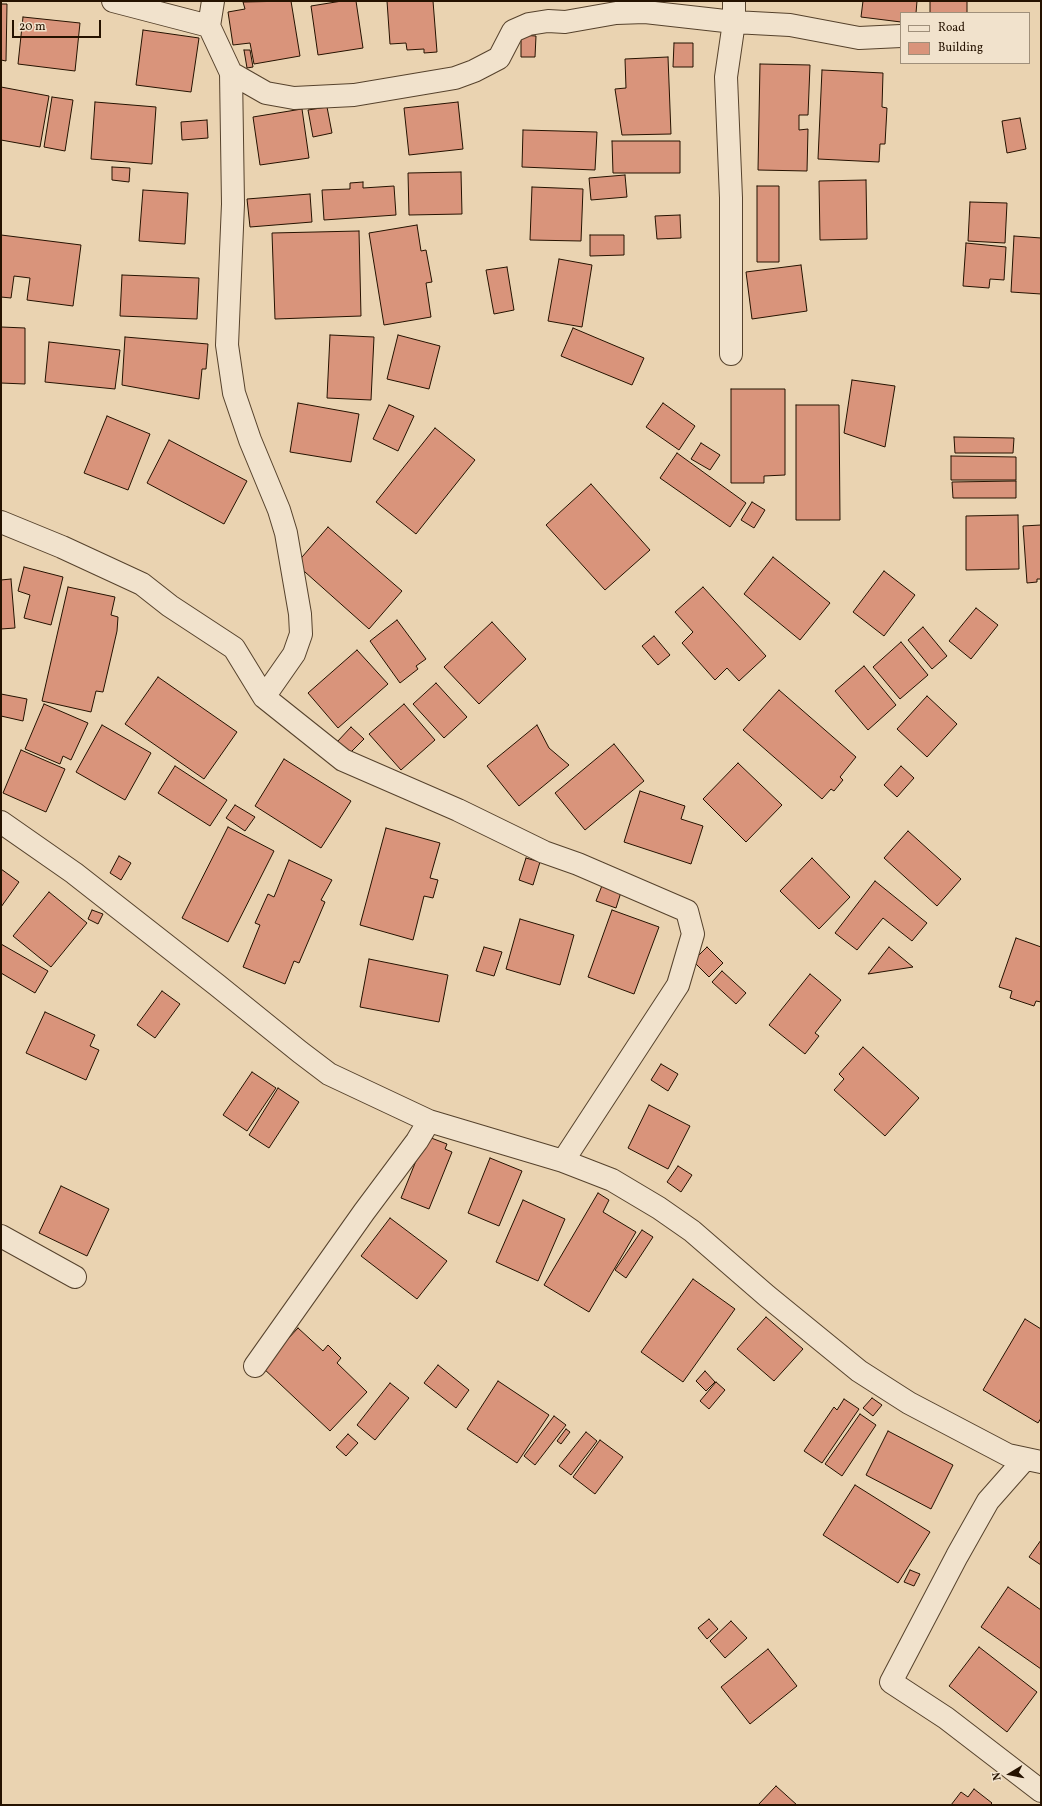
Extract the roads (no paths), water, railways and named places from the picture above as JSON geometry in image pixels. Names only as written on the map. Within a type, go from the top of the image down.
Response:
[{"type":"street","points":[[113,1],[209,26]]},
{"type":"street","points":[[213,1],[209,26],[231,73],[233,204],[227,344],[234,393],[250,440],[279,510],[286,533],[300,614],[300,634],[294,654],[264,696]]},
{"type":"street","points":[[731,354],[731,198],[726,77],[734,22],[734,1]]},
{"type":"street","points":[[231,73],[266,93],[294,98],[354,95],[455,78],[474,71],[499,58],[513,31],[530,24],[548,20],[565,22],[616,13],[645,12],[734,22],[790,26],[859,38],[900,36]]},
{"type":"street","points":[[1,522],[62,547],[142,584],[170,606],[234,648],[264,696],[343,760],[458,810],[544,852],[578,864],[687,911],[693,934],[678,985],[564,1161]]},
{"type":"street","points":[[1,822],[74,873],[329,1074],[429,1121],[564,1161],[612,1180],[659,1208],[692,1231],[767,1296],[859,1371],[909,1402],[995,1449],[1008,1455],[1033,1460]]},
{"type":"street","points":[[255,1366],[429,1121]]},
{"type":"street","points":[[1,1236],[75,1277]]},
{"type":"street","points":[[1033,1460],[988,1501],[890,1682],[946,1718],[1041,1791]]}]
